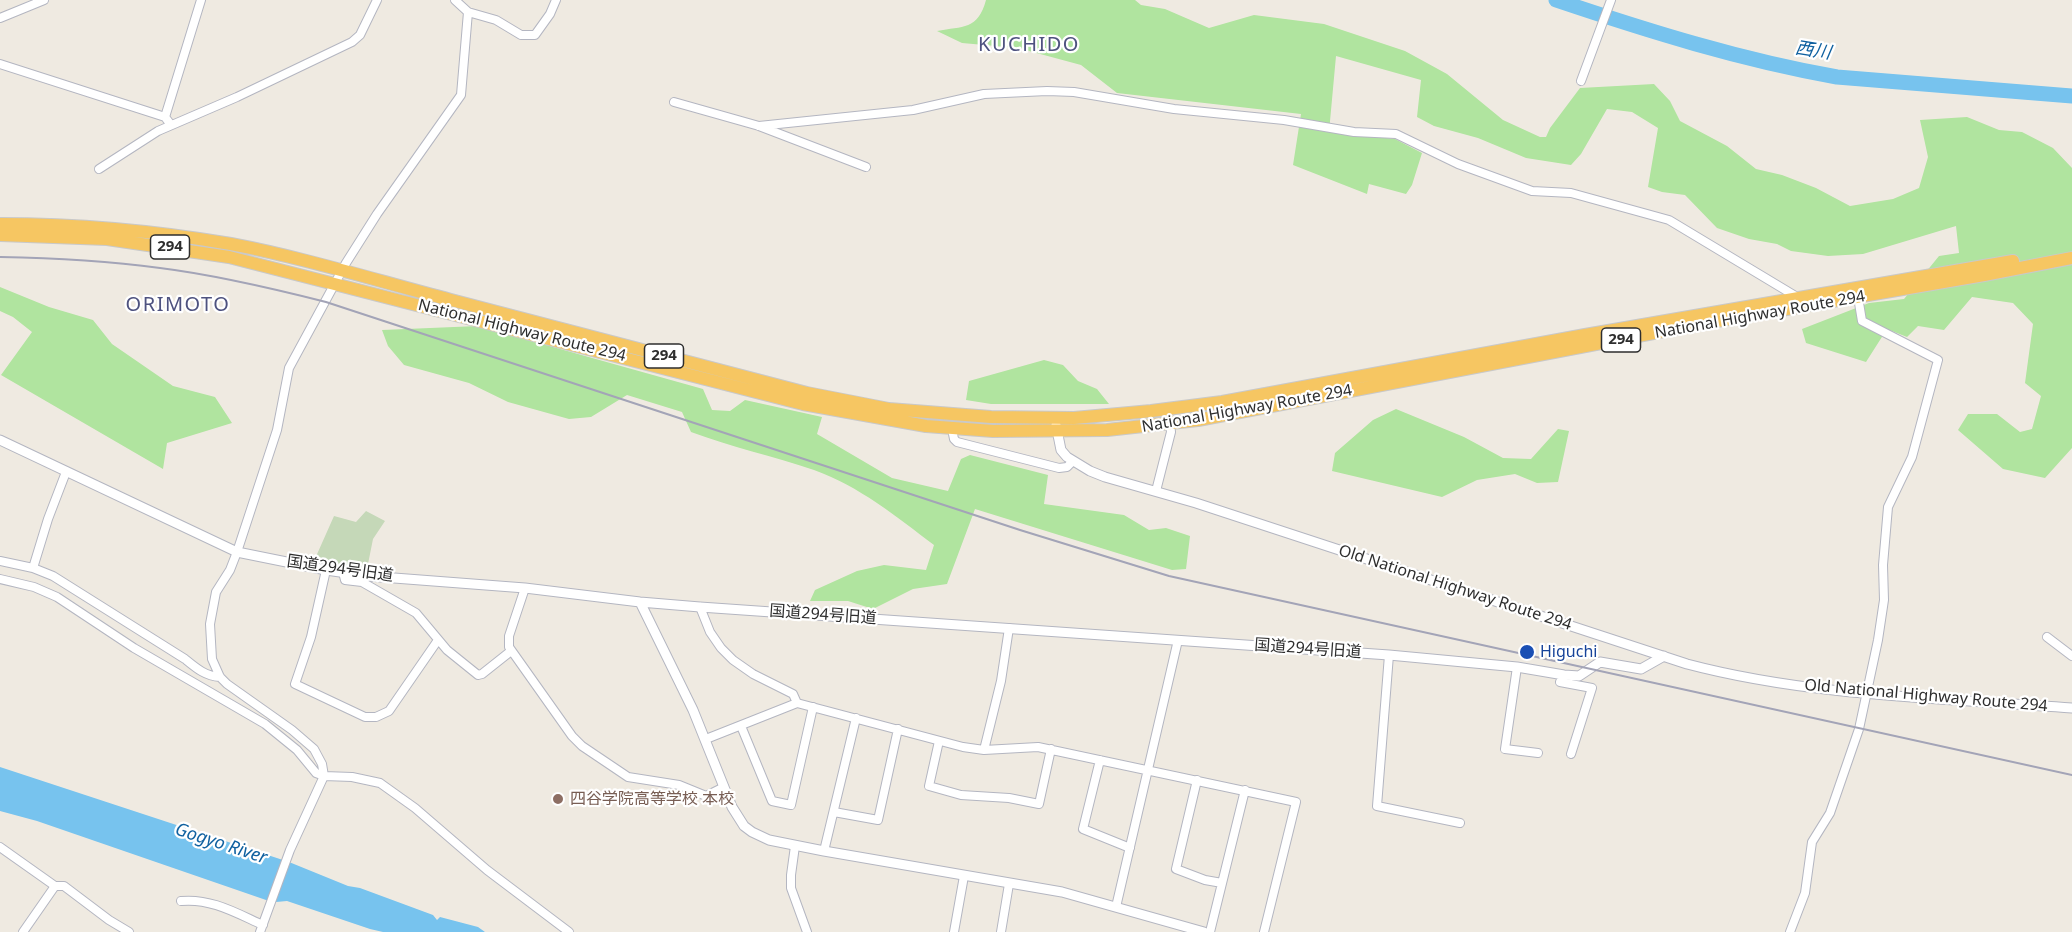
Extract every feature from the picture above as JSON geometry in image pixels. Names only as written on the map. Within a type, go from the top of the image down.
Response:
[{"type":"highway","name":"National Highway Route 294","points":[[0,224],[34,224],[162,234],[231,244],[807,393],[889,409],[1056,425],[1137,428],[1233,414],[1711,322],[2072,258]]},
{"type":"highway","name":"National Highway Route 294","points":[[0,235],[67,237],[158,245],[229,256],[803,404],[887,420],[952,429],[1056,425],[1222,402],[1585,335],[2072,251]]},
{"type":"street","points":[[0,18],[44,0]]},
{"type":"street","points":[[165,117],[201,0]]},
{"type":"street","points":[[99,169],[158,131],[237,97],[351,42],[360,35],[377,0]]},
{"type":"street","points":[[455,0],[468,12],[496,20],[521,35],[535,35],[546,21],[556,0]]},
{"type":"street","points":[[1581,81],[1611,0]]},
{"type":"street","points":[[181,901],[194,900],[217,904],[262,929],[290,850],[324,776],[322,764],[314,749],[220,677],[212,659],[210,624],[216,592],[230,570],[237,552],[277,430],[289,368],[342,271],[377,214],[461,95],[468,12]]},
{"type":"street","points":[[0,64],[165,117],[171,125]]},
{"type":"street","points":[[759,126],[913,110],[984,94],[1047,91],[1074,92],[1174,109],[1284,120],[1354,132],[1396,134],[1458,164],[1532,191],[1571,193],[1669,220],[1799,298]]},
{"type":"street","points":[[674,102],[759,126],[866,167]]},
{"type":"street","points":[[1790,932],[1805,892],[1812,842],[1830,813],[1858,729],[1878,640],[1884,600],[1883,565],[1888,507],[1912,457],[1938,360],[1862,321],[1858,297]]},
{"type":"street","points":[[1156,491],[1171,432],[1170,424]]},
{"type":"street","points":[[952,429],[954,439],[957,441],[1059,468],[1066,467],[1073,461],[1061,450],[1056,425]]},
{"type":"street","name":"国道294号旧道","points":[[0,440],[237,552],[326,570],[525,588],[640,602],[1389,655],[1517,667],[1579,676],[1600,662],[1641,669],[1664,656]]},
{"type":"street","name":"Old National Highway Route 294","points":[[1073,461],[1105,477],[1156,491],[1706,669],[1803,687],[2072,708]]},
{"type":"street","points":[[33,568],[66,472]]},
{"type":"street","points":[[0,561],[33,568],[53,576],[201,671],[210,676],[220,677]]},
{"type":"street","points":[[326,570],[311,638],[294,684],[348,707],[365,717],[379,716],[389,711],[438,640]]},
{"type":"street","points":[[343,572],[345,580],[362,582],[416,613],[438,640],[463,664],[480,675],[511,651]]},
{"type":"street","points":[[0,579],[34,587],[57,597],[134,648],[265,724],[297,750],[316,773],[380,783],[415,808],[487,870],[569,932]]},
{"type":"street","points":[[525,588],[508,642],[511,651],[572,736],[582,746],[628,777],[679,785],[706,796],[724,787]]},
{"type":"street","points":[[640,602],[706,739],[732,807],[744,826],[761,837],[795,846],[1062,892],[1204,932]]},
{"type":"street","points":[[700,607],[710,632],[733,660],[753,674],[793,694],[797,703]]},
{"type":"street","points":[[984,750],[1001,681],[1009,628]]},
{"type":"street","points":[[2047,637],[2072,656]]},
{"type":"street","points":[[1116,907],[1179,640]]},
{"type":"street","points":[[1389,655],[1377,806],[1460,823]]},
{"type":"street","points":[[1517,667],[1505,749],[1538,753]]},
{"type":"street","points":[[1581,686],[1583,673]]},
{"type":"street","points":[[1560,682],[1592,688],[1571,754]]},
{"type":"street","points":[[706,739],[797,703],[939,741],[984,750],[1038,747],[1051,749],[1296,801],[1264,932]]},
{"type":"street","points":[[741,726],[772,801],[791,805],[813,707]]},
{"type":"street","points":[[824,851],[856,718]]},
{"type":"street","points":[[834,812],[878,820],[898,729]]},
{"type":"street","points":[[939,741],[929,786],[961,795],[1009,798],[1039,804],[1051,749]]},
{"type":"street","points":[[1100,760],[1083,829],[1130,848]]},
{"type":"street","points":[[1197,780],[1176,869],[1205,880],[1222,883]]},
{"type":"street","points":[[1210,932],[1245,790]]},
{"type":"street","points":[[795,846],[791,875],[792,888],[807,932]]},
{"type":"street","points":[[0,847],[55,886],[63,886],[129,932]]},
{"type":"street","points":[[954,932],[964,876]]},
{"type":"street","points":[[1001,932],[1010,884]]},
{"type":"street","points":[[23,932],[55,886]]},
{"type":"green space","points":[[986,0],[1135,0],[1141,5],[1165,9],[1209,28],[1254,15],[1324,24],[1405,51],[1447,74],[1503,120],[1540,137],[1546,137],[1550,128],[1580,88],[1654,84],[1670,101],[1680,121],[1727,146],[1756,169],[1782,175],[1816,188],[1850,206],[1893,199],[1919,188],[1928,157],[1920,120],[1967,117],[1999,130],[2022,132],[2053,148],[2072,168],[2072,448],[2045,478],[2003,469],[1958,430],[1968,414],[1997,414],[2020,432],[2032,429],[2041,396],[2025,383],[2033,324],[2013,303],[1972,297],[1944,330],[1918,326],[1907,337],[1887,329],[1866,362],[1806,343],[1802,329],[1869,303],[1904,299],[1939,256],[1959,253],[1956,226],[1863,254],[1828,256],[1791,251],[1777,244],[1749,239],[1717,228],[1685,195],[1662,192],[1648,187],[1658,128],[1632,112],[1607,109],[1581,154],[1571,165],[1526,158],[1478,138],[1434,126],[1417,117],[1421,80],[1336,56],[1329,132],[1395,139],[1422,153],[1412,185],[1406,194],[1369,184],[1367,194],[1293,165],[1301,114],[1117,93],[1081,65],[1018,48],[962,43],[937,31],[962,27],[974,22],[983,10]]},
{"type":"green space","points":[[0,287],[49,307],[93,320],[112,344],[173,386],[215,397],[232,423],[167,443],[163,469],[1,375],[32,332],[13,317],[0,311]]},
{"type":"green space","points":[[478,326],[703,389],[712,410],[730,411],[745,400],[822,417],[817,434],[892,478],[948,491],[961,459],[970,455],[1048,475],[1044,504],[1124,515],[1149,530],[1166,528],[1190,536],[1186,569],[1172,570],[975,509],[947,584],[913,589],[873,609],[848,601],[810,601],[815,590],[857,571],[884,565],[926,570],[934,545],[877,503],[831,477],[691,432],[682,412],[627,395],[591,417],[569,419],[508,402],[469,383],[404,365],[388,346],[382,330]]},
{"type":"green space","points":[[1044,360],[1063,365],[1078,381],[1097,389],[1109,404],[991,404],[966,400],[969,381]]},
{"type":"green space","points":[[1396,409],[1464,437],[1503,458],[1531,459],[1558,429],[1569,431],[1558,482],[1537,483],[1515,474],[1477,480],[1442,497],[1332,471],[1335,453],[1373,420]]},
{"type":"green space","points":[[366,511],[385,521],[373,539],[367,569],[314,561],[334,516],[356,522]]},
{"type":"water","name":"Gogyo River","points":[[0,767],[289,862],[348,886],[360,888],[433,915],[437,920],[440,917],[478,927],[485,932],[383,932],[370,929],[287,901],[266,900],[37,821],[0,811]]},
{"type":"waterway","name":"西川","points":[[1556,0],[1695,44],[1837,77],[2072,96]]},
{"type":"railway","points":[[0,257],[80,260],[160,268],[223,278],[326,302],[1020,530],[1169,576],[2072,775]]},
{"type":"place","name":"Higuchi","points":[[1527,652]]},
{"type":"place","name":"四谷学院高等学校 本校","points":[[558,799]]},
{"type":"district","name":"KUCHIDO","points":[[1029,45]]},
{"type":"district","name":"ORIMOTO","points":[[178,305]]}]
